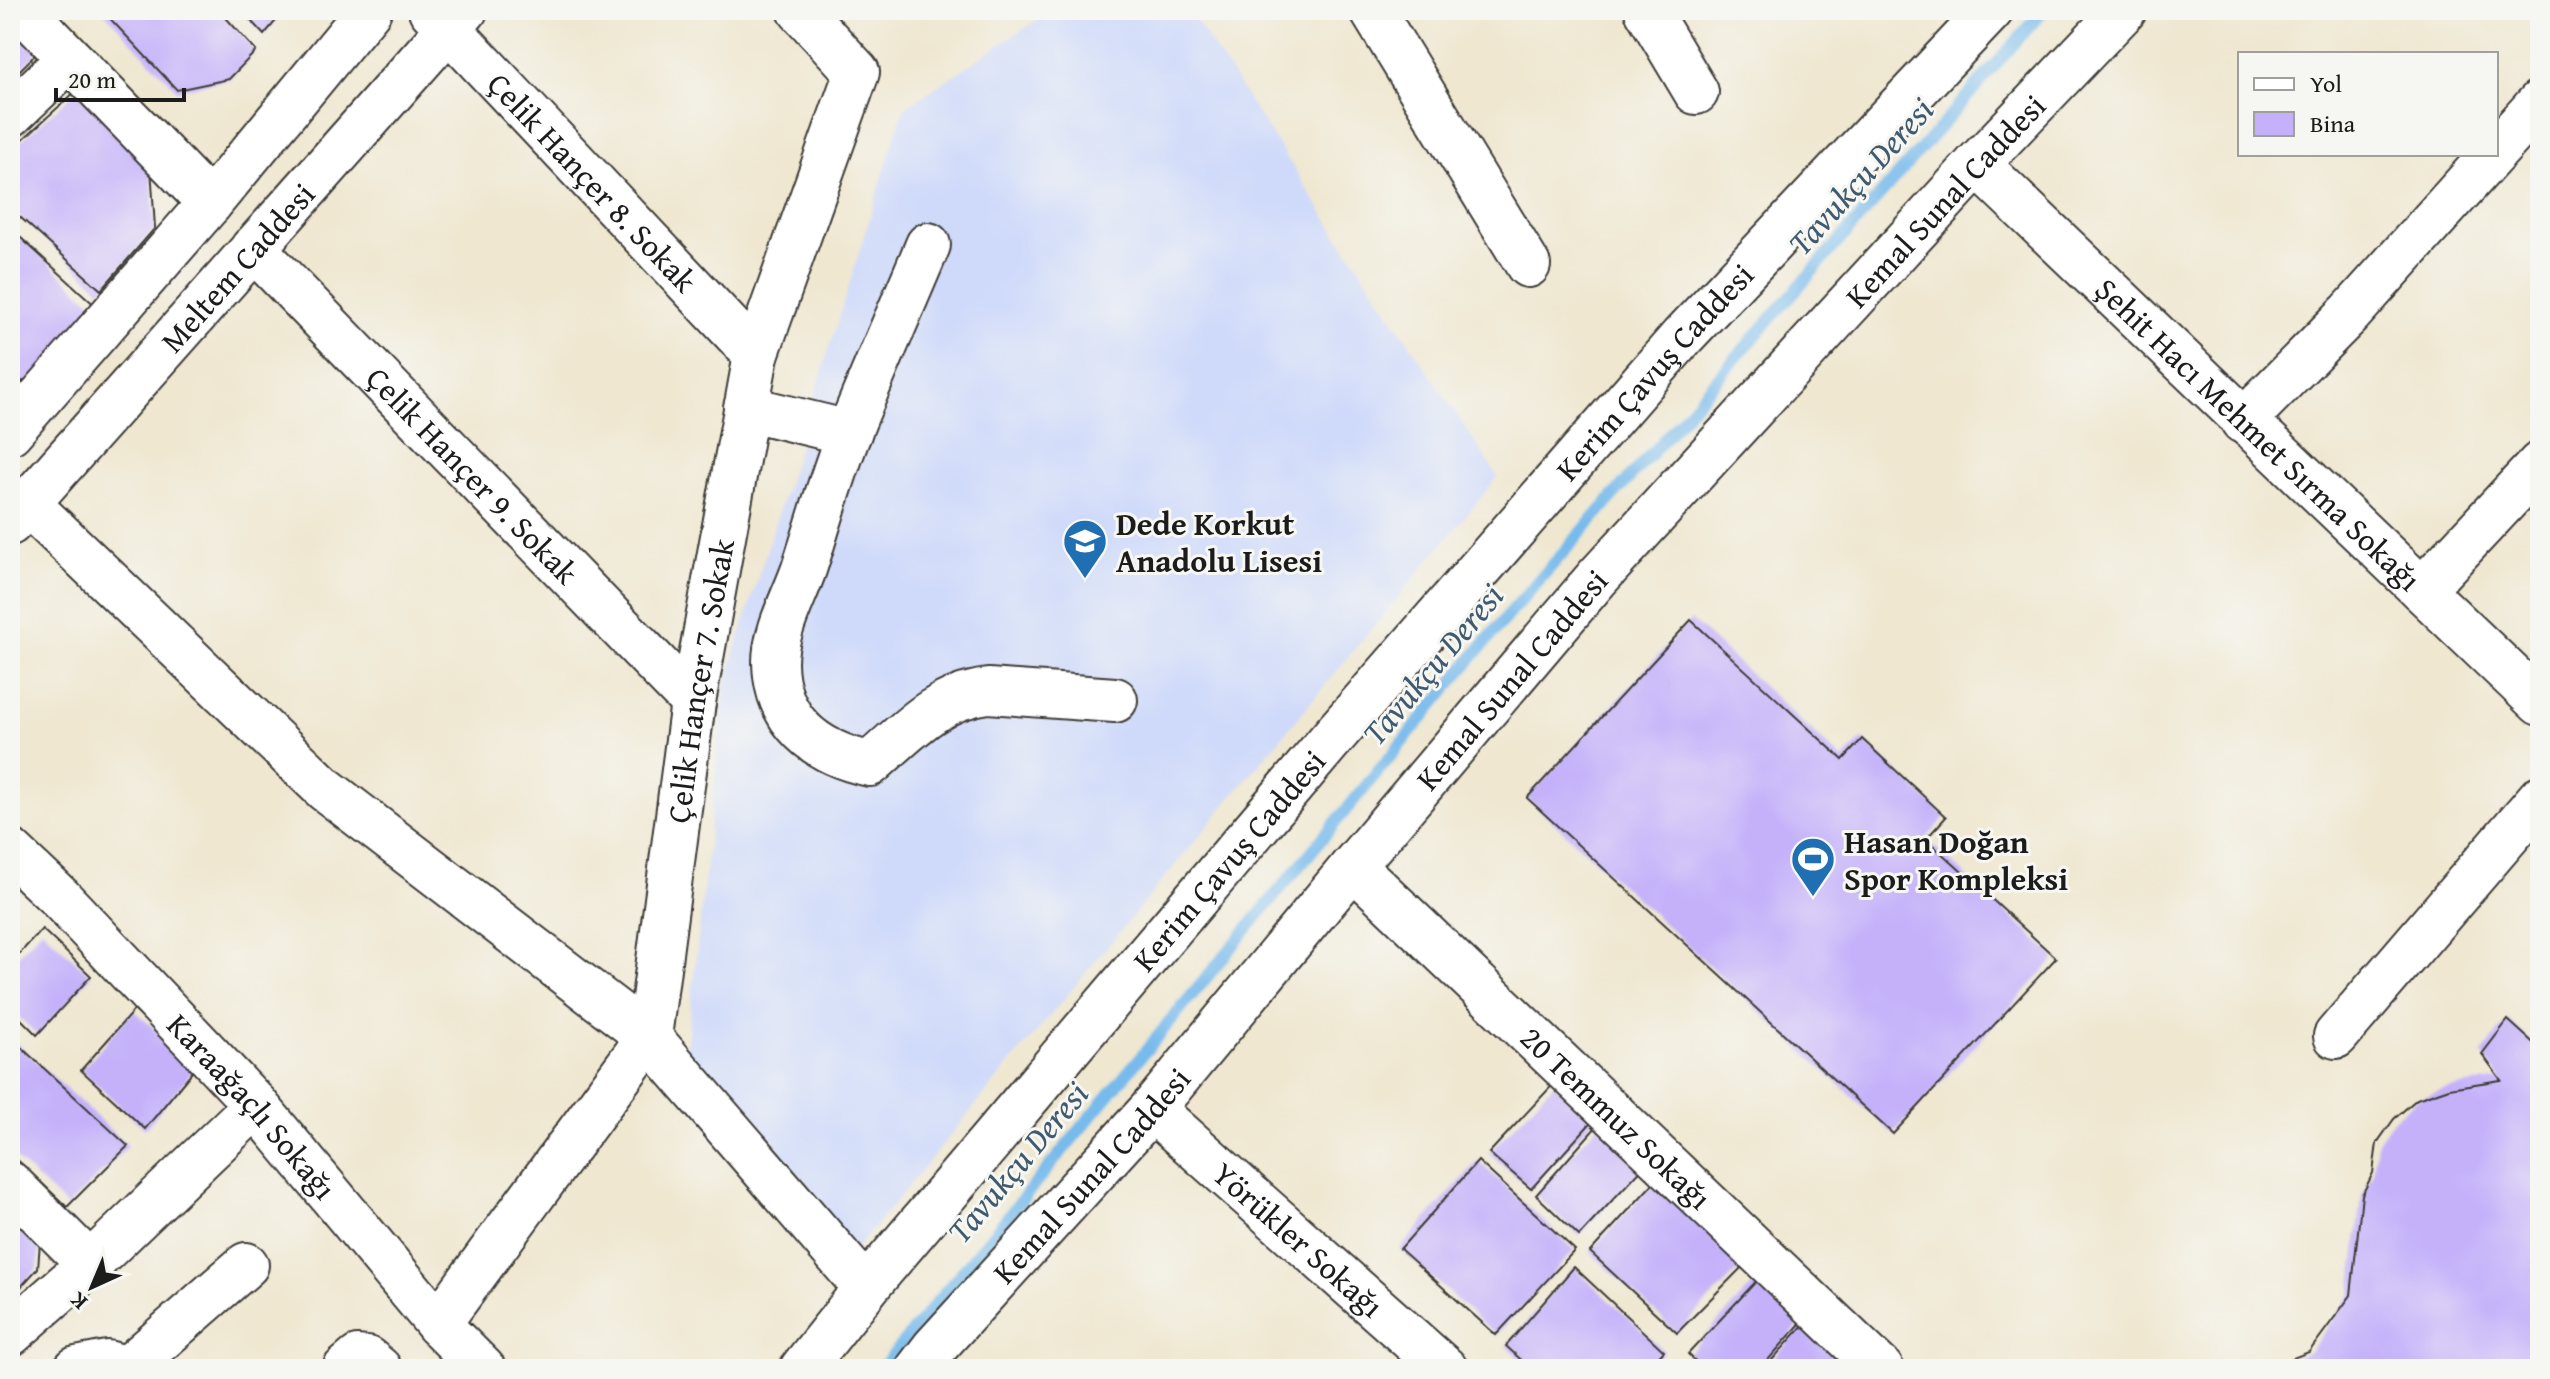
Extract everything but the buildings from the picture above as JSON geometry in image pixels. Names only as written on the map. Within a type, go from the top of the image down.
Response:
[{"type":"street","points":[[23,10],[210,203]]},
{"type":"street","points":[[10,432],[210,203],[369,10]]},
{"type":"street","name":"Çelik Hançer 7. Sokak","points":[[438,1324],[649,1037],[693,702],[756,355],[857,72],[800,10]]},
{"type":"street","points":[[1372,10],[1528,265]]},
{"type":"street","points":[[1647,10],[1696,92]]},
{"type":"street","name":"Kerim Çavuş Caddesi","points":[[802,1369],[866,1288],[1332,738],[1672,349],[1991,10]]},
{"type":"street","name":"Kemal Sunal Caddesi","points":[[918,1369],[1152,1109],[1597,578],[1977,164],[2124,10]]},
{"type":"street","name":"Çelik Hançer 8. Sokak","points":[[447,16],[756,355]]},
{"type":"street","name":"Meltem Caddesi","points":[[19,513],[253,248],[447,16]]},
{"type":"street","points":[[10,115],[69,59]]},
{"type":"street","points":[[2498,148],[2540,102]]},
{"type":"street","points":[[2243,421],[2350,313],[2490,156]]},
{"type":"street","name":"Şehit Hacı Mehmet Sırma Sokağı","points":[[1977,164],[2540,703]]},
{"type":"street","points":[[928,245],[849,433],[779,635],[775,660],[778,686],[787,709],[802,730],[821,747],[844,759],[870,764],[935,709],[949,700],[968,694],[988,691],[1115,700]]},
{"type":"street","name":"Çelik Hançer 9. Sokak","points":[[253,248],[693,702]]},
{"type":"street","points":[[746,408],[849,433]]},
{"type":"street","points":[[2422,590],[2540,464]]},
{"type":"street","points":[[19,513],[325,789],[649,1037],[866,1288]]},
{"type":"street","points":[[2336,1036],[2540,798]]},
{"type":"street","name":"Karaağaçlı Sokağı","points":[[10,851],[60,898],[256,1105],[438,1324],[483,1369]]},
{"type":"street","name":"20 Temmuz Sokağı","points":[[1353,866],[1881,1369]]},
{"type":"street","points":[[10,1334],[90,1264],[256,1105]]},
{"type":"street","name":"Yörükler Sokağı","points":[[1152,1109],[1445,1369]]},
{"type":"street","points":[[10,1184],[90,1264]]},
{"type":"street","points":[[76,1369],[107,1363],[129,1368],[246,1265]]},
{"type":"street","points":[[345,1369],[358,1358],[367,1359],[379,1369]]},
{"type":"shaded area","name":"Dede Korkut Anadolu Lisesi","points":[[1052,10],[1189,10],[1498,477],[852,1254],[685,1061],[725,684],[904,108]]},
{"type":"waterway","name":"Tavukçu Deresi","points":[[881,1369],[1509,614],[2044,10]]},
{"type":"place","name":"Dede Korkut Anadolu Lisesi","points":[[1085,580]]},
{"type":"place","name":"Hasan Doğan Spor Kompleksi","points":[[1813,898]]}]
